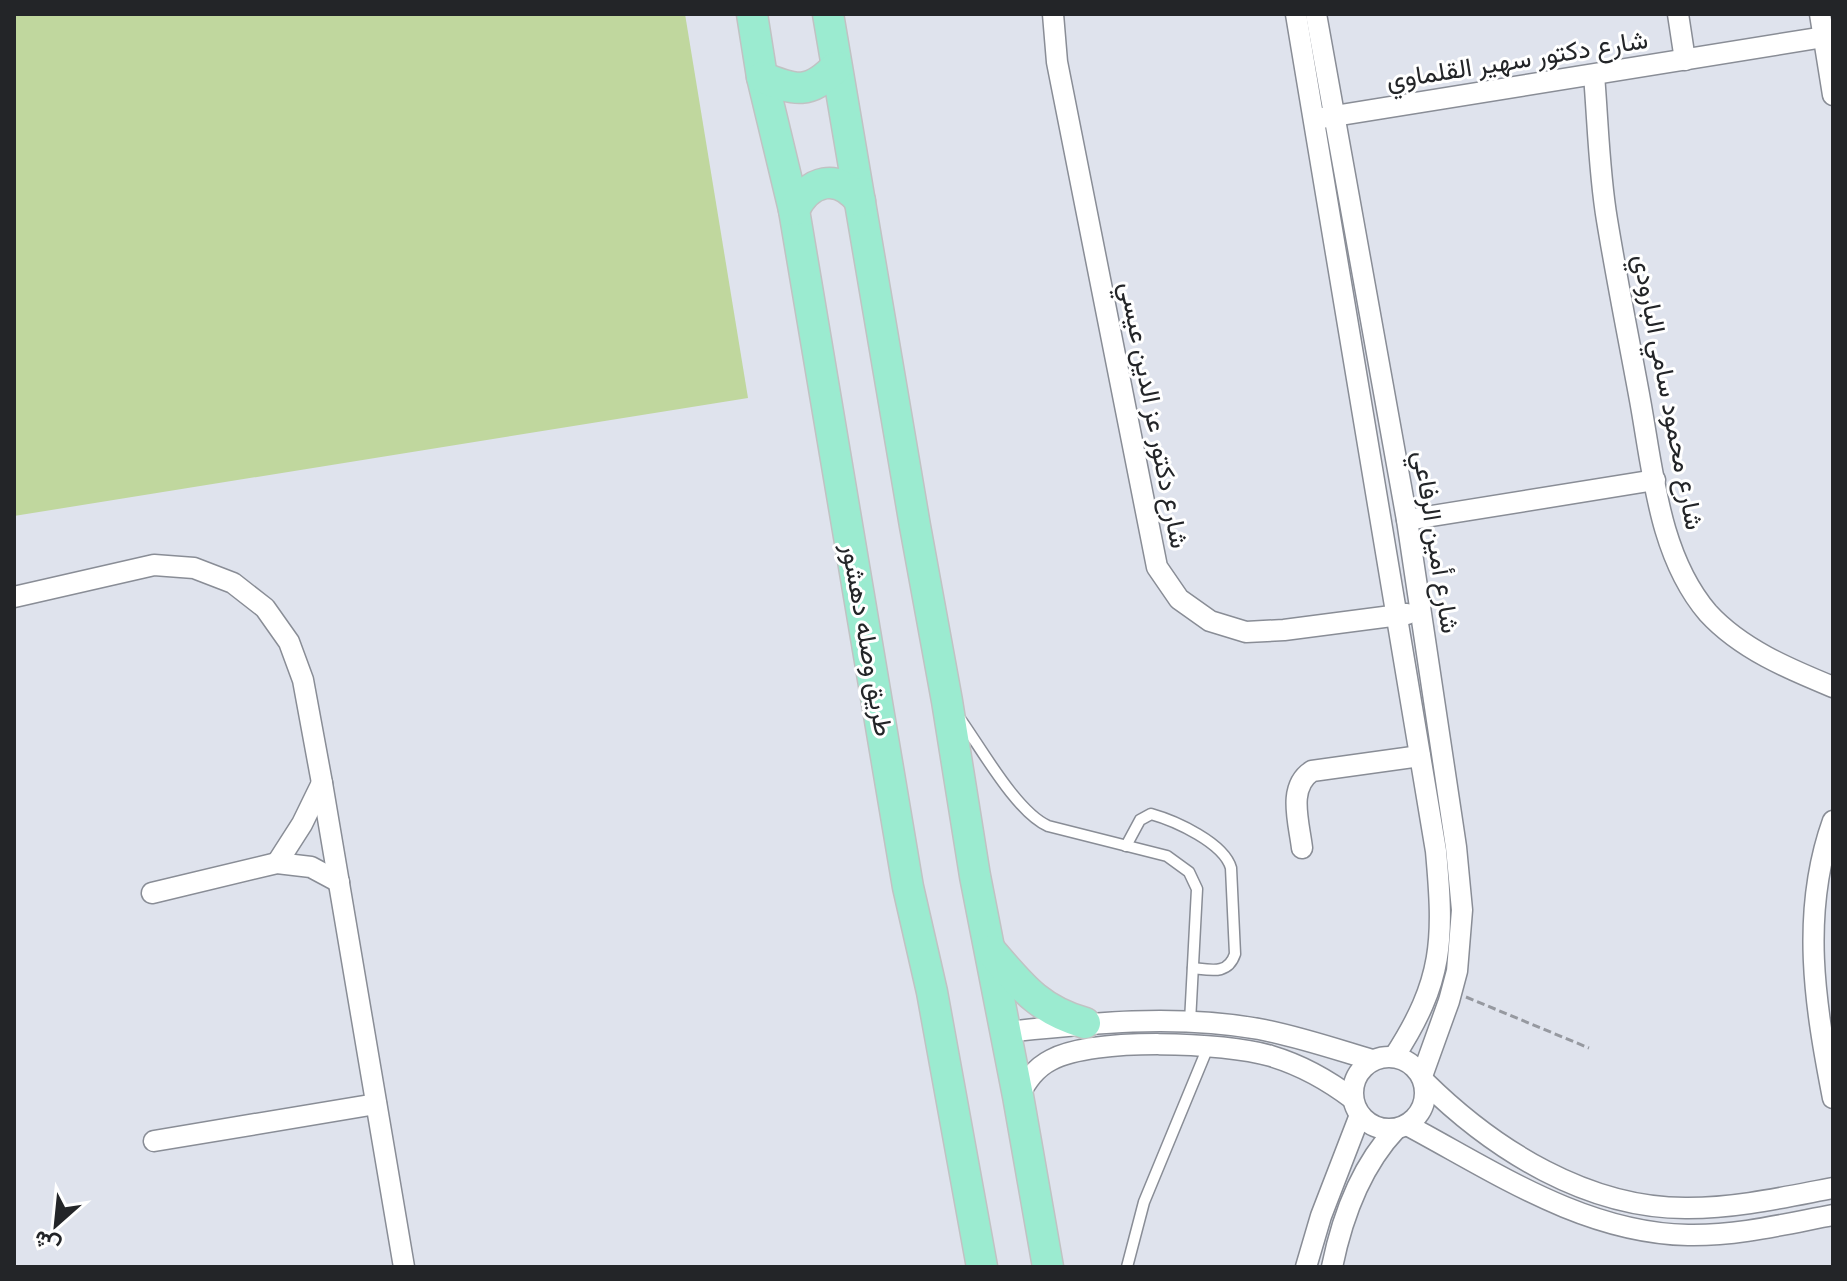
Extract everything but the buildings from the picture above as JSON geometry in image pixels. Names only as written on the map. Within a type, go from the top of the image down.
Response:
[{"type":"main road","name":"طريق وصله دهشور","points":[[752,14],[762,77],[794,210],[908,887],[932,992],[982,1267]]},
{"type":"main road","points":[[828,14],[988,947],[1048,1267]]},
{"type":"main road","points":[[762,77],[787,87],[803,89],[819,84],[836,67]]},
{"type":"main road","points":[[794,210],[800,197],[815,185],[835,183],[853,191],[860,201]]},
{"type":"main road","points":[[988,947],[1036,1001],[1067,1018],[1085,1023]]},
{"type":"street","name":"شارع دكتور عز الدين عيسي","points":[[1053,14],[1057,62],[1157,567],[1179,599],[1210,621],[1246,632],[1421,612]]},
{"type":"street","name":"شارع أمين الرفاعي","points":[[1296,14],[1436,851],[1441,938],[1428,995],[1417,1022],[1394,1057]]},
{"type":"street","name":"شارع أمين الرفاعي","points":[[1316,14],[1407,520],[1451,800],[1462,910],[1461,941],[1452,991],[1423,1079]]},
{"type":"street","points":[[1678,14],[1685,60]]},
{"type":"street","points":[[1820,14],[1833,95]]},
{"type":"street","name":"شارع دكتور سهير القلماوي","points":[[1314,120],[1824,37]]},
{"type":"street","name":"شارع محمود سامي البارودي","points":[[1594,75],[1606,217],[1665,528],[1682,573],[1709,613],[1745,644],[1787,668],[1833,687]]},
{"type":"street","points":[[1407,520],[1655,480]]},
{"type":"street","points":[[14,597],[154,565],[194,568],[233,583],[265,608],[289,642],[303,680],[322,783],[404,1267]]},
{"type":"street","points":[[1302,848],[1296,792],[1301,778],[1312,771],[1420,756]]},
{"type":"street","points":[[277,863],[302,824],[322,783]]},
{"type":"street","points":[[1833,821],[1819,877],[1813,924],[1817,1020],[1833,1098]]},
{"type":"street","points":[[152,893],[277,863],[311,867],[339,882]]},
{"type":"street","points":[[1006,1032],[1121,1021],[1190,1022],[1261,1029],[1372,1060]]},
{"type":"street","points":[[1121,1021],[1123,1045]]},
{"type":"street","points":[[1018,1096],[1038,1069],[1052,1059],[1068,1054],[1123,1045],[1248,1050],[1272,1056],[1318,1075],[1376,1127],[1401,1127],[1442,1144],[1515,1186],[1572,1210],[1627,1228],[1687,1235],[1742,1232],[1833,1215]]},
{"type":"street","points":[[1318,1075],[1328,1063],[1329,1047]]},
{"type":"street","points":[[1306,1267],[1356,1107],[1356,1076],[1372,1060],[1383,1057],[1405,1060],[1456,1113],[1525,1160],[1579,1188],[1633,1204],[1686,1208],[1738,1206],[1833,1188]]},
{"type":"street","points":[[1332,1267],[1362,1178],[1382,1144],[1401,1127],[1415,1120],[1425,1102],[1423,1079]]},
{"type":"street","points":[[154,1141],[376,1104]]},
{"type":"street","points":[[1442,1144],[1443,1126],[1456,1113]]},
{"type":"lane","points":[[947,701],[1036,820],[1048,826],[1175,860],[1194,881],[1197,889],[1190,1022]]},
{"type":"lane","points":[[1126,846],[1140,820],[1151,814],[1213,844],[1227,857],[1231,868],[1235,954],[1229,966],[1221,970],[1193,968]]},
{"type":"lane","points":[[1127,1267],[1152,1180],[1208,1047]]},
{"type":"path","points":[[1452,991],[1589,1048]]},
{"type":"green space","points":[[14,14],[685,14],[748,398],[14,516]]}]
